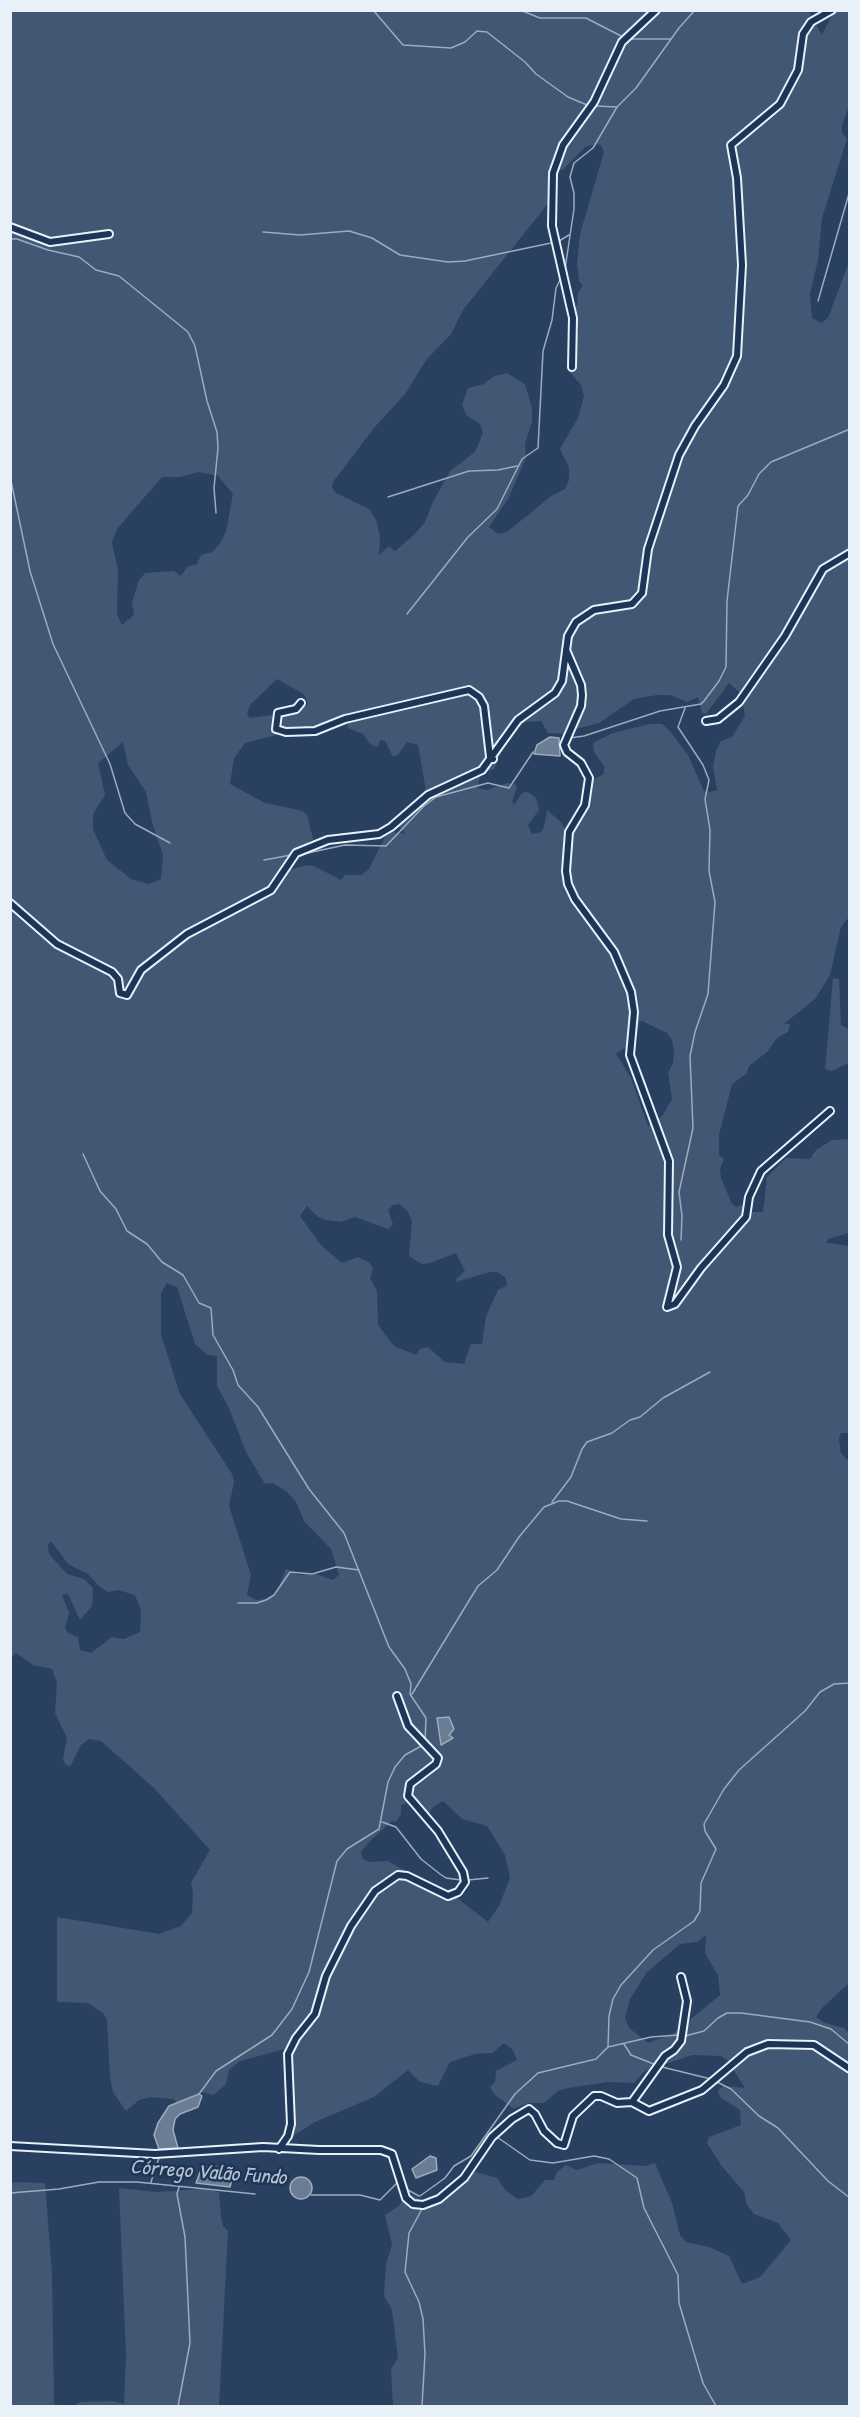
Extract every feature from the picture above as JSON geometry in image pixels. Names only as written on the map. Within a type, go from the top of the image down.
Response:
[{"type":"street","points":[[572,367],[573,318],[552,226],[553,174],[563,145],[594,102],[622,42],[656,10]]},
{"type":"street","points":[[10,903],[63,948],[112,972],[118,979],[120,993],[127,995],[141,970],[187,934],[271,890],[296,853],[328,840],[379,834],[391,827],[428,795],[482,770],[493,759],[518,720],[558,689],[564,676],[569,633],[578,620],[594,610],[632,604],[642,593],[648,549],[679,454],[727,380],[738,352],[742,265],[738,189],[731,145],[780,104],[798,70],[803,34],[811,22],[832,10]]},
{"type":"street","points":[[10,227],[50,242],[109,234]]},
{"type":"street","points":[[706,721],[718,719],[740,702],[785,636],[823,569],[849,553]]},
{"type":"street","points":[[566,650],[581,685],[582,695],[581,706],[564,745],[567,752],[586,771],[589,783],[585,805],[569,832],[566,871],[568,884],[575,899],[614,952],[632,992],[630,1055],[669,1161],[668,1235],[677,1267],[667,1307],[675,1304],[701,1268],[746,1217],[749,1197],[761,1171],[830,1111]]},
{"type":"street","points":[[301,703],[296,709],[278,713],[276,729],[286,732],[315,731],[345,719],[469,690],[484,706],[489,757],[493,759]]},
{"type":"street","points":[[279,2149],[288,2136],[291,2124],[287,2066],[291,2046],[315,2014],[326,1976],[351,1926],[375,1891],[398,1875],[407,1876],[448,1896],[458,1892],[465,1882],[463,1872],[438,1830],[408,1796],[410,1784],[436,1764],[438,1758],[408,1726],[397,1696]]},
{"type":"street","points":[[632,2102],[665,2056],[681,2041],[687,2001],[681,1977]]},
{"type":"street","points":[[10,2146],[155,2154],[263,2147],[391,2152],[406,2198],[413,2204],[426,2205],[439,2199],[464,2178],[492,2137],[527,2110],[533,2111],[544,2131],[562,2145],[566,2144],[573,2116],[586,2101],[598,2096],[617,2103],[632,2102],[649,2111],[697,2093],[747,2052],[776,2043],[814,2045],[849,2069]]},
{"type":"shaded area","points":[[808,10],[822,35],[834,11],[849,11],[849,106],[842,125],[842,133],[847,139],[822,218],[818,260],[810,294],[812,318],[821,323],[828,318],[849,262],[849,917],[841,927],[830,975],[816,998],[784,1024],[790,1024],[788,1032],[777,1038],[767,1052],[749,1066],[746,1074],[732,1084],[719,1135],[719,1155],[724,1159],[720,1169],[721,1178],[732,1204],[736,1207],[742,1205],[750,1212],[763,1212],[767,1177],[786,1158],[810,1159],[816,1150],[832,1140],[849,1139],[849,1233],[828,1239],[827,1243],[850,1246],[849,1433],[841,1433],[839,1439],[841,1453],[850,1463],[850,1982],[822,2008],[816,2017],[825,2023],[844,2028],[849,2033],[849,2406],[393,2406],[391,2369],[398,2358],[392,2310],[384,2296],[386,2264],[392,2245],[385,2215],[400,2205],[405,2192],[422,2200],[429,2200],[442,2194],[472,2171],[497,2178],[506,2191],[518,2199],[531,2196],[545,2180],[554,2180],[557,2172],[566,2165],[577,2170],[598,2163],[645,2166],[655,2163],[672,2203],[680,2235],[686,2242],[709,2247],[729,2256],[742,2284],[760,2277],[791,2240],[778,2223],[754,2214],[747,2205],[744,2192],[721,2165],[707,2143],[709,2137],[741,2125],[740,2110],[720,2097],[718,2090],[724,2086],[745,2088],[727,2060],[721,2056],[692,2055],[645,2071],[634,2083],[608,2082],[568,2088],[558,2091],[544,2103],[528,2103],[514,2109],[495,2095],[490,2087],[495,2082],[496,2071],[517,2060],[513,2050],[504,2043],[492,2053],[475,2054],[450,2062],[438,2086],[420,2082],[408,2070],[374,2097],[315,2122],[293,2136],[289,2130],[285,2057],[289,2048],[240,2061],[229,2070],[226,2084],[214,2095],[201,2092],[177,2103],[173,2099],[151,2097],[139,2100],[126,2111],[113,2092],[110,2078],[107,2020],[103,2013],[88,2003],[57,2002],[57,1917],[159,1934],[181,1926],[192,1913],[191,1883],[210,1850],[154,1788],[101,1741],[89,1739],[81,1745],[70,1767],[65,1764],[63,1758],[67,1738],[55,1713],[57,1683],[52,1669],[33,1665],[16,1653],[11,1658],[11,11]],"holes":[[[601,145],[604,152],[580,234],[577,264],[579,281],[583,285],[578,293],[577,306],[572,313],[573,322],[579,330],[569,371],[581,385],[584,396],[578,418],[560,449],[569,467],[569,480],[565,489],[551,496],[507,532],[498,534],[489,527],[508,499],[526,458],[525,444],[532,422],[532,408],[525,384],[507,373],[494,376],[484,384],[468,388],[462,405],[467,416],[480,424],[483,433],[475,452],[450,471],[425,522],[415,534],[395,551],[389,546],[379,555],[380,536],[376,520],[369,509],[336,493],[332,488],[333,482],[374,428],[405,394],[427,359],[451,334],[463,310],[550,201],[550,181],[547,174],[552,169],[563,170],[585,147]],[[199,472],[218,476],[233,494],[226,532],[212,552],[201,555],[197,564],[187,567],[181,576],[174,571],[145,573],[139,580],[132,602],[134,615],[122,625],[117,614],[118,570],[112,542],[117,529],[162,477],[180,477]],[[277,679],[304,694],[308,704],[298,712],[249,718],[247,712],[251,704]],[[729,683],[741,694],[745,716],[732,737],[721,741],[716,751],[713,767],[717,790],[704,791],[688,755],[662,724],[650,724],[613,733],[593,743],[594,752],[604,766],[604,774],[590,781],[589,807],[568,836],[562,823],[547,810],[541,832],[532,834],[528,825],[539,810],[536,798],[528,792],[522,793],[514,805],[512,801],[517,787],[515,784],[507,783],[487,790],[478,788],[479,779],[483,773],[494,769],[502,749],[514,730],[526,722],[541,721],[548,733],[564,734],[599,723],[634,699],[670,695],[687,702],[698,697],[702,713],[706,714]],[[346,718],[348,728],[363,734],[370,744],[377,747],[381,740],[385,741],[393,757],[398,755],[407,742],[418,745],[426,791],[394,822],[406,834],[392,832],[385,837],[369,869],[361,875],[345,875],[341,880],[314,866],[307,865],[289,870],[285,858],[313,839],[307,815],[303,811],[265,803],[230,784],[234,758],[245,743],[276,735],[317,730]],[[123,742],[128,765],[146,792],[153,826],[163,855],[161,879],[149,884],[131,879],[107,860],[93,829],[93,814],[105,795],[98,763]],[[642,1021],[667,1033],[672,1040],[673,1063],[668,1073],[672,1099],[663,1115],[648,1126],[631,1078],[616,1054],[636,1040],[639,1022]],[[400,1204],[408,1212],[412,1221],[409,1256],[422,1264],[456,1253],[465,1271],[456,1282],[490,1272],[497,1272],[505,1277],[507,1285],[498,1290],[486,1316],[482,1344],[471,1344],[464,1364],[445,1362],[428,1347],[420,1349],[416,1355],[394,1346],[378,1325],[377,1291],[370,1278],[373,1269],[370,1263],[358,1257],[342,1263],[320,1244],[300,1216],[307,1206],[318,1217],[326,1220],[341,1222],[355,1217],[388,1229],[393,1224],[388,1210],[393,1205]],[[167,1283],[177,1287],[195,1344],[208,1355],[217,1356],[217,1386],[229,1408],[246,1452],[265,1484],[273,1483],[287,1492],[296,1502],[304,1521],[331,1549],[339,1575],[333,1580],[316,1574],[298,1575],[286,1569],[276,1594],[267,1599],[256,1600],[247,1595],[251,1575],[229,1506],[234,1482],[232,1474],[180,1394],[161,1335],[161,1293]],[[51,1541],[68,1564],[88,1574],[108,1592],[118,1590],[135,1595],[141,1610],[140,1632],[124,1639],[112,1637],[91,1653],[80,1650],[78,1637],[68,1633],[65,1628],[69,1613],[62,1595],[68,1594],[80,1620],[92,1606],[93,1588],[84,1579],[67,1574],[49,1554],[48,1544]],[[443,1801],[462,1819],[487,1826],[505,1855],[510,1878],[499,1906],[488,1922],[456,1897],[454,1888],[440,1891],[388,1861],[369,1862],[362,1858],[361,1852],[371,1840],[392,1821],[396,1822],[401,1814],[401,1805],[407,1803],[411,1805],[418,1815],[426,1818],[434,1806]],[[706,1935],[705,1953],[718,1975],[720,1995],[674,2033],[648,2043],[629,2028],[625,2017],[630,1999],[647,1972],[680,1944],[697,1942]]]},
{"type":"shaded area","points":[[833,978],[839,979],[841,1025],[849,1029],[850,1062],[832,1071],[825,1069]]},
{"type":"shaded area","points":[[11,2182],[45,2183],[52,2274],[54,2404],[65,2406],[11,2406]]},
{"type":"shaded area","points":[[119,2188],[157,2192],[202,2189],[219,2192],[223,2226],[228,2231],[219,2406],[73,2406],[80,2402],[112,2401],[124,2404],[126,2354]]},
{"type":"water","points":[[550,737],[559,738],[560,756],[534,754],[537,745]]},
{"type":"water","points":[[449,1717],[454,1729],[449,1735],[453,1738],[441,1745],[437,1718]]},
{"type":"water","points":[[199,2094],[202,2096],[198,2107],[180,2114],[175,2119],[173,2130],[178,2148],[159,2149],[154,2135],[158,2123],[169,2106]]},
{"type":"water","points":[[430,2156],[436,2158],[437,2170],[416,2178],[412,2169]]},
{"type":"water","points":[[202,2167],[231,2168],[234,2172],[230,2187],[196,2183]]},
{"type":"water","points":[[297,2177],[305,2177],[312,2184],[312,2192],[305,2199],[297,2199],[290,2192],[290,2184]]},
{"type":"waterway","points":[[373,10],[403,45],[451,48],[465,42],[477,31],[487,32],[525,62],[536,74],[568,97],[587,105]]},
{"type":"waterway","points":[[520,10],[540,18],[586,18],[623,37]]},
{"type":"waterway","points":[[565,269],[574,209],[574,193],[570,177],[574,163],[593,148],[617,107],[636,88],[679,28],[695,10]]},
{"type":"waterway","points":[[631,39],[671,39]]},
{"type":"waterway","points":[[596,106],[617,107]]},
{"type":"waterway","points":[[818,301],[850,190]]},
{"type":"waterway","points":[[263,232],[300,235],[349,231],[372,238],[400,255],[448,262],[465,261],[551,243]]},
{"type":"waterway","points":[[559,241],[569,235]]},
{"type":"waterway","points":[[10,239],[79,257],[96,270],[119,276],[188,332],[195,346],[207,401],[217,432],[218,448],[214,488],[216,513]]},
{"type":"waterway","points":[[407,614],[468,537],[497,509],[522,459],[538,448],[543,351],[552,320],[556,288],[560,280]]},
{"type":"waterway","points":[[569,738],[584,736],[660,711],[701,704],[704,701],[726,667],[727,601],[738,506],[748,495],[759,474],[771,462],[850,429]]},
{"type":"waterway","points":[[388,497],[469,471],[498,470],[517,466]]},
{"type":"waterway","points":[[10,476],[30,571],[53,644],[110,764],[125,813],[135,824],[170,843]]},
{"type":"waterway","points":[[681,1240],[682,1216],[679,1192],[693,1128],[690,1056],[695,1032],[708,994],[715,902],[709,871],[710,830],[705,799],[709,780],[703,765],[678,727],[685,708]]},
{"type":"waterway","points":[[303,854],[345,845],[386,846],[424,806],[436,797],[488,783],[509,788],[533,752]]},
{"type":"waterway","points":[[264,860],[291,855]]},
{"type":"waterway","points":[[83,1154],[100,1191],[116,1209],[127,1231],[147,1244],[162,1262],[183,1275],[199,1303],[211,1308],[213,1335],[233,1370],[238,1385],[258,1407],[309,1489],[344,1533],[389,1647],[405,1669],[411,1684],[410,1694],[426,1718],[425,1742]]},
{"type":"waterway","points":[[552,1502],[571,1477],[587,1442],[612,1433],[630,1420],[640,1417],[663,1398],[710,1372]]},
{"type":"waterway","points":[[412,1694],[478,1586],[497,1570],[519,1537],[544,1507],[559,1501],[567,1501],[621,1519],[647,1521]]},
{"type":"waterway","points":[[238,1603],[257,1603],[266,1600],[274,1595],[290,1572],[312,1574],[336,1567],[359,1570]]},
{"type":"waterway","points":[[608,2047],[609,2016],[613,1999],[621,1985],[653,1950],[694,1921],[700,1911],[701,1883],[716,1849],[705,1831],[704,1824],[724,1789],[739,1770],[805,1711],[820,1692],[834,1684],[850,1683]]},
{"type":"waterway","points":[[199,2094],[216,2071],[272,2035],[292,2009],[309,1972],[337,1861],[347,1849],[379,1829],[388,1782],[395,1767],[405,1755],[423,1745]]},
{"type":"waterway","points":[[382,1822],[396,1827],[421,1859],[440,1874],[446,1878],[461,1880]]},
{"type":"waterway","points":[[468,1880],[488,1878]]},
{"type":"waterway","points":[[685,2036],[704,2031],[727,2013],[741,2013],[810,2022],[831,2029],[850,2045]]},
{"type":"waterway","name":"Córrego Valão Fundo","points":[[420,2196],[445,2178],[454,2166],[471,2156],[515,2094],[538,2073],[596,2059],[608,2047],[651,2037],[679,2035]]},
{"type":"waterway","name":"Córrego Valão Fundo","points":[[624,2044],[631,2055],[656,2065]]},
{"type":"waterway","name":"Córrego Valão Fundo","points":[[662,2067],[711,2079]]},
{"type":"waterway","name":"Córrego Valão Fundo","points":[[717,2082],[731,2089],[759,2116],[778,2128],[828,2181],[850,2198]]},
{"type":"waterway","points":[[497,2137],[530,2160],[553,2163],[594,2156],[609,2159],[637,2178],[644,2208],[678,2275],[679,2303],[703,2383],[716,2406]]},
{"type":"waterway","points":[[151,2182],[159,2158]]},
{"type":"waterway","name":"Córrego Valão Fundo","points":[[10,2193],[59,2189],[99,2182],[137,2182],[255,2194]]},
{"type":"waterway","name":"Córrego Valão Fundo","points":[[311,2195],[360,2195],[380,2200],[397,2183]]},
{"type":"waterway","name":"Córrego Valão Fundo","points":[[405,2184],[408,2190],[419,2196]]},
{"type":"waterway","points":[[178,2406],[190,2343],[185,2237],[177,2194],[179,2187]]},
{"type":"waterway","points":[[422,2209],[409,2233],[405,2272],[419,2302],[423,2319],[425,2354],[422,2406]]}]
